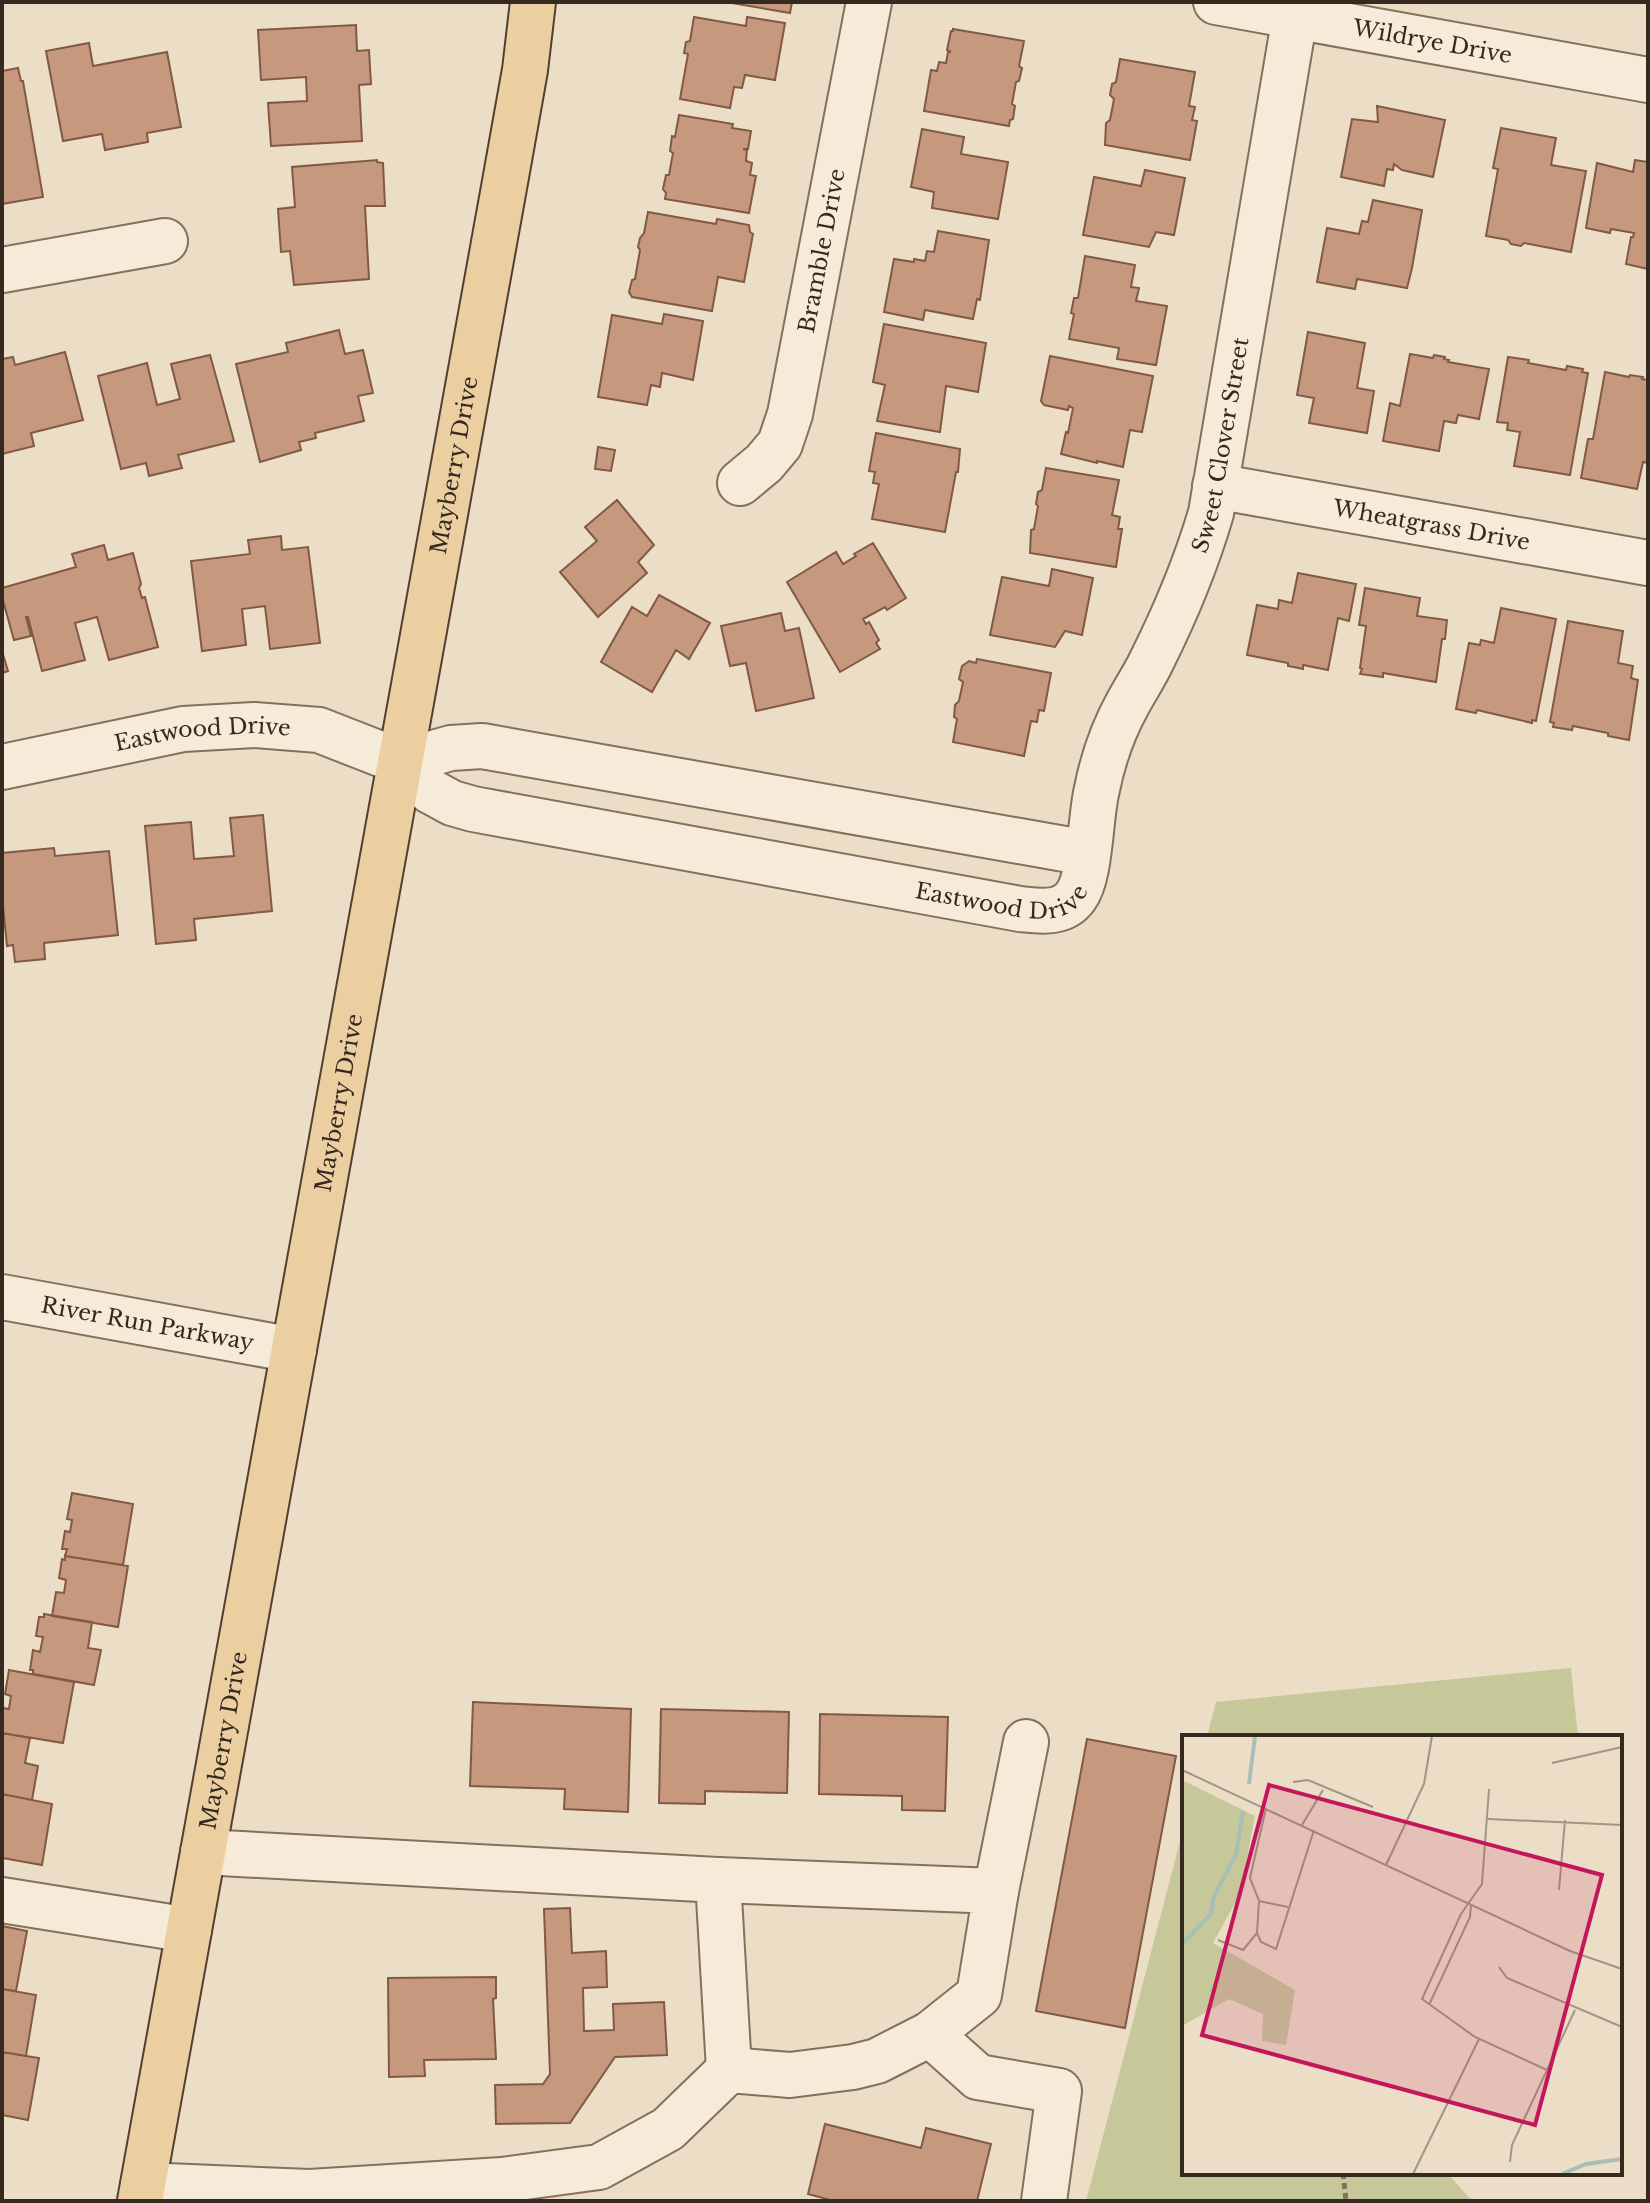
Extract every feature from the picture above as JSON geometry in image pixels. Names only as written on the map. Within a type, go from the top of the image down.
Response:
[{"type":"main road","name":"Mayberry Drive","points":[[141,2193],[520,98],[533,2]]},
{"type":"street","name":"Bramble Drive","points":[[740,483],[764,463],[780,444],[790,414],[869,2]]},
{"type":"street","name":"Wildrye Drive","points":[[1216,2],[1648,80]]},
{"type":"street","name":"Sweet Clover Street","points":[[1087,853],[1096,791],[1108,748],[1175,614],[1211,513],[1295,16]]},
{"type":"street","points":[[2,270],[165,241]]},
{"type":"street","name":"Wheatgrass Drive","points":[[1215,486],[1648,563]]},
{"type":"street","name":"Eastwood Drive","points":[[2,767],[183,729],[254,725],[319,730],[401,762],[430,791],[452,803],[473,809],[1046,912],[1063,907],[1075,897],[1084,879],[1087,853],[482,746],[451,748],[401,762]]},
{"type":"street","name":"River Run Parkway","points":[[2,1297],[294,1350]]},
{"type":"street","points":[[141,2193],[310,2192],[502,2180],[599,2167],[668,2129],[729,2070],[790,2075],[853,2067],[877,2061],[930,2034],[979,1995],[1026,1742]]},
{"type":"street","points":[[203,1852],[718,1880],[996,1891]]},
{"type":"street","points":[[718,1880],[729,2070]]},
{"type":"street","points":[[2,1900],[189,1930]]},
{"type":"street","points":[[930,2034],[978,2077],[1059,2091],[1044,2201]]},
{"type":"path","points":[[1343,2175],[1346,2201]]},
{"type":"green space","points":[[1571,1668],[1578,1735],[1208,1735],[1216,1702]]},
{"type":"green space","points":[[1182,1834],[1182,2175],[1449,2175],[1472,2201],[1086,2201]]},
{"type":"building","points":[[726,2],[792,2],[790,13]]},
{"type":"building","points":[[694,17],[746,26],[747,17],[785,23],[775,80],[745,75],[742,88],[734,87],[730,108],[680,99],[688,54],[684,53],[686,42],[690,41]]},
{"type":"building","points":[[356,25],[357,51],[369,50],[371,84],[359,85],[362,141],[271,146],[268,103],[307,101],[306,77],[261,80],[258,30]]},
{"type":"building","points":[[953,29],[1024,41],[1019,66],[1022,68],[1012,104],[1015,106],[1013,119],[1009,126],[924,111],[931,70],[937,71],[939,62],[946,63],[948,52],[951,52],[947,50]]},
{"type":"building","points":[[89,43],[93,66],[167,52],[181,127],[147,133],[148,142],[105,150],[102,134],[63,141],[46,51]]},
{"type":"building","points":[[1120,59],[1195,72],[1189,106],[1195,107],[1192,120],[1197,121],[1190,160],[1105,145],[1106,123],[1110,120],[1114,99],[1110,95]]},
{"type":"building","points":[[18,68],[23,81],[43,197],[2,204],[2,71]]},
{"type":"building","points":[[1377,106],[1445,120],[1433,177],[1402,170],[1394,164],[1393,170],[1387,169],[1384,186],[1341,177],[1352,119],[1378,122]]},
{"type":"building","points":[[679,115],[733,124],[732,128],[751,131],[748,149],[743,149],[747,150],[746,161],[752,163],[750,175],[756,176],[749,213],[665,199],[663,189],[666,175],[669,175],[672,136],[675,137]]},
{"type":"building","points":[[1501,128],[1556,138],[1551,165],[1586,171],[1571,252],[1524,243],[1521,246],[1486,236],[1498,169],[1493,168]]},
{"type":"building","points":[[922,129],[964,137],[961,154],[1008,162],[998,219],[932,208],[934,192],[911,187]]},
{"type":"building","points":[[377,160],[383,163],[385,206],[365,206],[369,279],[294,285],[290,251],[281,252],[278,209],[295,207],[292,167]]},
{"type":"building","points":[[1635,160],[1648,162],[1648,269],[1626,264],[1634,233],[1611,229],[1610,233],[1586,228],[1597,163],[1633,172]]},
{"type":"building","points":[[1145,170],[1185,178],[1174,235],[1156,232],[1149,247],[1083,235],[1094,177],[1141,186]]},
{"type":"building","points":[[1373,200],[1422,210],[1407,288],[1357,279],[1355,289],[1317,282],[1327,228],[1359,234],[1362,221],[1368,222]]},
{"type":"building","points":[[648,212],[716,224],[717,219],[749,225],[753,234],[744,282],[718,277],[712,311],[632,297],[629,292],[635,279],[638,247]]},
{"type":"building","points":[[938,231],[989,240],[980,300],[977,299],[973,319],[925,310],[923,320],[884,312],[894,259],[925,261],[927,251],[934,252]]},
{"type":"building","points":[[1085,256],[1135,265],[1131,287],[1139,288],[1136,301],[1167,306],[1156,365],[1117,359],[1119,348],[1069,339],[1074,314],[1071,313],[1074,298],[1078,298]]},
{"type":"building","points":[[664,314],[703,321],[693,380],[662,373],[660,387],[651,385],[647,405],[598,397],[612,315],[662,324]]},
{"type":"building","points":[[884,324],[986,343],[978,392],[946,386],[940,432],[877,421],[885,385],[873,382]]},
{"type":"building","points":[[339,330],[345,354],[363,350],[373,393],[358,396],[364,421],[315,433],[316,438],[299,442],[301,450],[260,462],[236,364],[288,352],[286,343]]},
{"type":"building","points":[[1308,332],[1365,343],[1357,388],[1374,391],[1367,433],[1309,423],[1314,398],[1297,395]]},
{"type":"building","points":[[65,352],[83,420],[31,433],[34,446],[2,454],[2,359],[13,357],[15,365]]},
{"type":"building","points":[[1410,354],[1445,357],[1448,362],[1489,369],[1479,419],[1458,415],[1456,423],[1444,421],[1439,451],[1383,441],[1390,403],[1400,406]]},
{"type":"building","points":[[210,355],[234,441],[178,455],[182,468],[149,476],[146,463],[121,469],[98,376],[147,363],[157,405],[180,399],[171,364]]},
{"type":"building","points":[[1050,356],[1153,376],[1142,432],[1130,430],[1123,467],[1061,454],[1073,408],[1069,406],[1068,410],[1044,405],[1041,401]]},
{"type":"building","points":[[1508,357],[1566,370],[1567,366],[1583,369],[1582,372],[1588,373],[1570,475],[1514,466],[1520,432],[1507,430],[1508,423],[1497,422]]},
{"type":"building","points":[[1605,372],[1648,380],[1648,463],[1643,462],[1637,489],[1581,478],[1588,439],[1593,439]]},
{"type":"building","points":[[876,433],[960,449],[945,532],[872,519],[879,484],[873,483],[875,472],[869,471]]},
{"type":"building","points":[[598,447],[615,450],[611,471],[595,469]]},
{"type":"building","points":[[1046,468],[1119,480],[1112,515],[1120,517],[1118,529],[1122,529],[1116,567],[1030,553],[1038,492],[1042,490]]},
{"type":"building","points":[[617,500],[654,545],[638,562],[647,573],[598,617],[560,572],[597,541],[585,527]]},
{"type":"building","points":[[281,536],[282,550],[308,547],[320,643],[270,649],[265,606],[242,609],[246,645],[202,651],[191,561],[250,554],[248,540]]},
{"type":"building","points":[[873,543],[906,598],[887,610],[885,607],[863,619],[866,624],[869,622],[879,640],[876,643],[880,649],[840,672],[787,582],[836,552],[843,564]]},
{"type":"building","points":[[104,545],[108,560],[133,553],[141,584],[139,588],[142,598],[145,597],[158,647],[109,660],[97,617],[75,623],[85,660],[42,671],[28,617],[31,636],[14,640],[2,588],[76,567],[72,554]]},
{"type":"building","points":[[1052,569],[1093,578],[1082,635],[1065,631],[1055,647],[990,635],[1002,577],[1049,586]]},
{"type":"building","points":[[1298,573],[1356,584],[1349,621],[1338,618],[1328,670],[1303,665],[1303,669],[1247,655],[1257,605],[1278,609],[1279,600],[1292,603]]},
{"type":"building","points":[[1365,588],[1420,598],[1417,616],[1447,620],[1436,682],[1383,673],[1383,677],[1360,674],[1366,626],[1359,625]]},
{"type":"building","points":[[659,595],[710,623],[689,659],[676,650],[652,692],[601,662],[632,607],[647,616]]},
{"type":"building","points":[[1501,608],[1556,619],[1536,721],[1532,720],[1532,723],[1477,710],[1476,713],[1456,709],[1469,643],[1480,645],[1481,640],[1494,643]]},
{"type":"building","points":[[781,613],[785,631],[799,628],[814,698],[756,711],[746,663],[730,666],[721,626]]},
{"type":"building","points":[[1568,621],[1623,631],[1618,663],[1633,666],[1631,678],[1638,680],[1629,740],[1573,726],[1572,730],[1553,727],[1554,723],[1550,722]]},
{"type":"building","points":[[2,651],[8,671],[2,673]]},
{"type":"building","points":[[977,659],[1051,673],[1044,711],[1039,710],[1037,722],[1031,721],[1024,756],[953,742],[957,719],[954,717],[955,705],[959,701],[963,682],[959,679],[962,666],[969,661],[976,663]]},
{"type":"building","points":[[263,815],[272,911],[194,919],[196,940],[156,944],[145,826],[191,822],[194,859],[234,856],[230,818]]},
{"type":"building","points":[[54,848],[55,856],[109,851],[118,935],[44,943],[45,959],[15,962],[13,945],[7,946],[2,853]]},
{"type":"building","points":[[72,1493],[133,1504],[123,1565],[65,1556],[67,1549],[62,1549],[65,1531],[70,1532],[72,1520],[67,1519]]},
{"type":"building","points":[[65,1556],[128,1566],[118,1627],[52,1616],[56,1592],[64,1593],[66,1580],[59,1578]]},
{"type":"building","points":[[44,1614],[92,1622],[88,1648],[101,1650],[94,1685],[33,1674],[30,1670],[33,1650],[40,1652],[43,1637],[36,1636],[39,1617],[44,1617]]},
{"type":"building","points":[[9,1670],[74,1682],[63,1743],[2,1733],[3,1708],[9,1709],[11,1696],[5,1694]]},
{"type":"building","points":[[473,1702],[631,1709],[628,1812],[564,1809],[565,1789],[470,1786]]},
{"type":"building","points":[[661,1709],[789,1712],[787,1793],[705,1791],[705,1804],[659,1803]]},
{"type":"building","points":[[820,1714],[948,1717],[945,1811],[902,1810],[902,1796],[819,1794]]},
{"type":"building","points":[[2,1733],[30,1738],[25,1763],[38,1766],[32,1800],[2,1794]]},
{"type":"building","points":[[1087,1739],[1176,1756],[1125,2028],[1036,2011]]},
{"type":"building","points":[[2,1794],[52,1804],[42,1865],[2,1858]]},
{"type":"building","points":[[570,1908],[572,1953],[606,1951],[607,1987],[583,1988],[584,2031],[614,2030],[613,2004],[664,2002],[667,2055],[615,2057],[570,2123],[496,2124],[495,2085],[543,2084],[550,2074],[544,1909]]},
{"type":"building","points":[[2,1926],[27,1931],[16,1991],[2,1989]]},
{"type":"building","points":[[496,1977],[496,1998],[493,1999],[496,2059],[424,2060],[425,2076],[389,2077],[388,1978]]},
{"type":"building","points":[[2,1989],[36,1995],[26,2056],[2,2052]]},
{"type":"building","points":[[2,2052],[39,2058],[28,2120],[2,2115]]},
{"type":"building","points":[[825,2124],[921,2148],[926,2128],[991,2144],[977,2201],[834,2201],[808,2194]]}]
